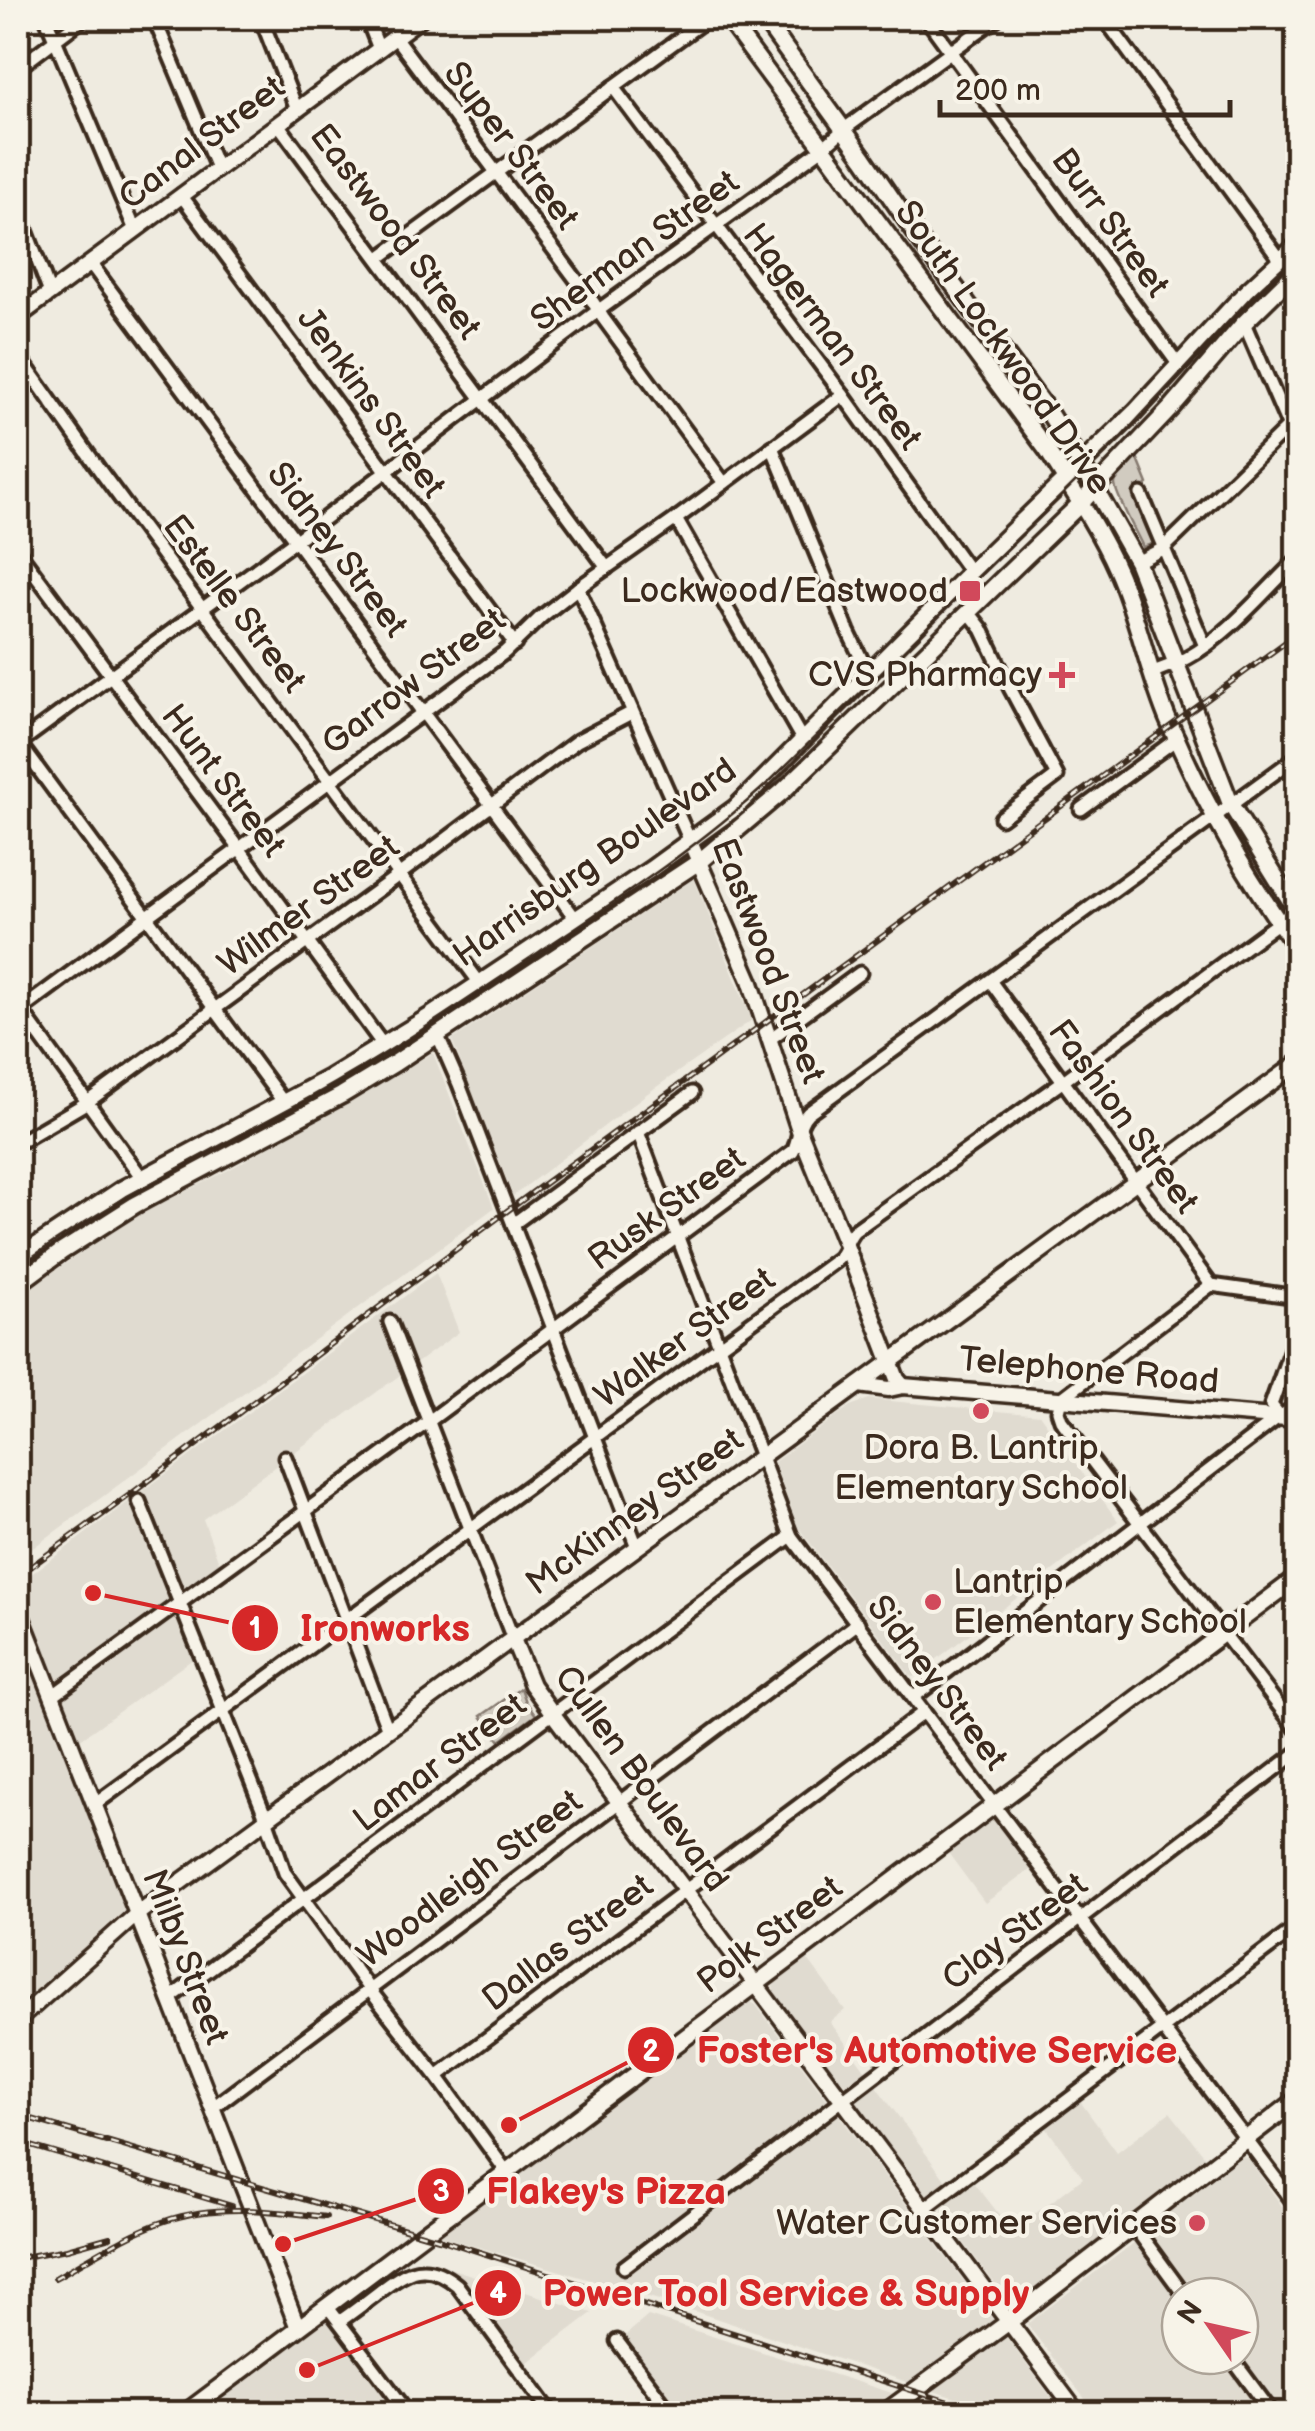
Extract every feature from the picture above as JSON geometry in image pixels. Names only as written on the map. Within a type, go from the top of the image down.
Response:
[{"type":"main road","name":"South Lockwood Drive","points":[[728,18],[1048,450],[1117,570],[1151,673],[1214,816],[1298,949]]},
{"type":"main road","name":"South Lockwood Drive","points":[[763,18],[1082,465],[1137,562],[1231,804],[1297,910]]},
{"type":"main road","points":[[905,258],[922,244]]},
{"type":"main road","name":"Harrisburg Boulevard","points":[[18,1258],[142,1178],[329,1078],[429,1017],[735,808],[1136,412],[1178,364],[1298,244]]},
{"type":"main road","name":"Harrisburg Boulevard","points":[[18,1284],[136,1205],[342,1095],[438,1036],[700,861],[783,791],[1080,504],[1172,407],[1244,323],[1298,270]]},
{"type":"main road","points":[[985,368],[1005,352]]},
{"type":"main road","name":"Polk Street","points":[[184,2414],[1298,1577]]},
{"type":"main road","points":[[883,2414],[1298,2099]]},
{"type":"street","points":[[46,18],[135,230]]},
{"type":"street","points":[[18,68],[84,18]]},
{"type":"street","points":[[154,18],[217,168]]},
{"type":"street","points":[[261,18],[297,110]]},
{"type":"street","points":[[367,18],[379,49]]},
{"type":"street","name":"Canal Street","points":[[18,317],[421,18]]},
{"type":"street","points":[[380,258],[708,18]]},
{"type":"street","name":"Burr Street","points":[[926,18],[1178,364]]},
{"type":"street","name":"Sherman Street","points":[[18,744],[997,18]]},
{"type":"street","points":[[1104,18],[1280,259]]},
{"type":"street","points":[[1286,18],[1298,33]]},
{"type":"street","name":"Super Street","points":[[395,37],[724,482]]},
{"type":"street","name":"Hagerman Street","points":[[613,87],[970,572]]},
{"type":"street","name":"Eastwood Street","points":[[278,124],[607,568]]},
{"type":"street","name":"Jenkins Street","points":[[181,194],[515,644]]},
{"type":"street","points":[[18,209],[50,293]]},
{"type":"street","name":"Sidney Street","points":[[90,264],[574,918]]},
{"type":"street","points":[[1244,323],[1298,448]]},
{"type":"street","name":"Estelle Street","points":[[18,354],[101,472],[480,982]]},
{"type":"street","name":"Garrow Street","points":[[19,1008],[424,713],[515,644],[541,616],[842,395]]},
{"type":"street","points":[[1137,562],[1164,548],[1289,426]]},
{"type":"street","points":[[772,447],[869,675]]},
{"type":"street","points":[[1141,494],[1204,646]]},
{"type":"street","points":[[676,518],[804,741]]},
{"type":"street","name":"Hunt Street","points":[[18,551],[383,1045]]},
{"type":"street","points":[[1151,673],[1204,646],[1298,559]]},
{"type":"street","name":"Eastwood Street","points":[[578,588],[750,980],[799,1130],[890,1361]]},
{"type":"street","points":[[968,611],[982,629],[1057,776],[1001,818]]},
{"type":"street","name":"Wilmer Street","points":[[18,1143],[86,1103],[577,741],[632,712]]},
{"type":"street","points":[[1081,809],[1178,738]]},
{"type":"street","points":[[18,744],[284,1103]]},
{"type":"street","name":"Rusk Street","points":[[52,1696],[793,1151],[808,1113],[1298,756]]},
{"type":"street","name":"Walker Street","points":[[94,1805],[838,1260],[854,1231],[1297,910]]},
{"type":"street","points":[[770,1038],[860,973]]},
{"type":"street","name":"Fashion Street","points":[[990,982],[1211,1285]]},
{"type":"street","points":[[19,1008],[142,1178]]},
{"type":"street","points":[[438,1036],[637,1547]]},
{"type":"street","name":"McKinney Street","points":[[18,2020],[137,1914],[1298,1063]]},
{"type":"street","points":[[513,1224],[692,1093]]},
{"type":"street","name":"Sidney Street","points":[[638,1132],[791,1536],[1298,2208]]},
{"type":"street","points":[[1298,1298],[1211,1285],[1062,1400],[1058,1411],[1298,1731]]},
{"type":"street","name":"Cullen Boulevard","points":[[390,1322],[532,1685],[1078,2414]]},
{"type":"street","points":[[1280,1416],[1271,1405],[1298,1330]]},
{"type":"street","points":[[890,1361],[903,1386]]},
{"type":"street","name":"Telephone Road","points":[[859,1385],[1298,1418]]},
{"type":"street","points":[[914,1697],[1298,1406]]},
{"type":"street","points":[[284,1457],[388,1730]]},
{"type":"street","points":[[139,1501],[285,1873],[506,2172]]},
{"type":"street","name":"Lamar Street","points":[[170,1999],[791,1536]]},
{"type":"street","name":"Milby Street","points":[[18,1608],[298,2328]]},
{"type":"street","name":"Woodleigh Street","points":[[212,2108],[858,1623]]},
{"type":"street","name":"Dallas Street","points":[[438,2076],[924,1712]]},
{"type":"street","name":"Clay Street","points":[[624,2266],[1298,1752]]},
{"type":"street","points":[[926,2208],[1298,1926]]},
{"type":"street","points":[[1133,2225],[1171,2276]]},
{"type":"street","points":[[340,2322],[412,2270],[431,2270],[446,2276],[457,2285],[552,2414]]},
{"type":"street","points":[[327,2306],[409,2414]]},
{"type":"street","points":[[617,2340],[672,2414]]},
{"type":"street","points":[[1245,2376],[1273,2414]]},
{"type":"shaded area","points":[[1137,457],[1148,484],[1141,490],[1158,542],[1143,547],[1115,484]]},
{"type":"shaded area","points":[[694,879],[752,1020],[645,1095],[513,1196],[452,1040]]},
{"type":"shaded area","points":[[433,1053],[494,1208],[18,1559],[18,1296],[129,1220],[230,1169]]},
{"type":"shaded area","points":[[436,1273],[459,1332],[203,1519],[221,1568],[175,1601],[197,1656],[79,1740],[18,1584]]},
{"type":"shaded area","name":"Lantrip Elementary School","points":[[869,1399],[1040,1415],[1118,1521],[912,1678],[798,1527],[774,1462],[850,1406]]},
{"type":"shaded area","points":[[18,1629],[126,1909],[18,2006]]},
{"type":"shaded area","points":[[521,1688],[536,1715],[500,1741],[481,1716]]},
{"type":"shaded area","points":[[993,1816],[1034,1867],[985,1903],[946,1850]]},
{"type":"shaded area","points":[[805,1956],[845,2010],[830,2022],[868,2074],[854,2085],[848,2086],[838,2077],[773,1987],[778,1977]]},
{"type":"shaded area","points":[[751,2002],[1063,2413],[1000,2413],[676,2305],[437,2235],[739,2006]]},
{"type":"shaded area","points":[[873,2082],[949,2185],[936,2195],[924,2192],[857,2103],[858,2094]]},
{"type":"shaded area","points":[[1079,2100],[1117,2152],[1170,2112],[1206,2158],[1015,2303],[1009,2302],[942,2214],[943,2204],[973,2181],[1012,2231],[1083,2178],[1045,2126]]},
{"type":"shaded area","points":[[1243,2156],[1249,2160],[1297,2227],[1298,2411],[1283,2413],[1255,2376],[1260,2376],[1260,2276],[1180,2276],[1148,2232],[1153,2224]]},
{"type":"shaded area","points":[[1135,2242],[1160,2276],[1160,2376],[1236,2376],[1264,2413],[1096,2413],[1027,2324]]},
{"type":"shaded area","points":[[449,2268],[592,2313],[524,2365]]},
{"type":"shaded area","points":[[648,2316],[892,2393],[865,2413],[676,2413],[620,2340]]},
{"type":"shaded area","points":[[322,2317],[334,2323],[403,2414],[195,2414]]},
{"type":"tram line","points":[[18,1267],[126,1198],[400,1044],[629,891],[716,827],[771,780],[1121,437],[1251,297],[1298,253]]},
{"type":"railway","points":[[18,1576],[507,1211],[1298,633]]},
{"type":"railway","points":[[18,2115],[439,2239],[986,2414]]},
{"type":"railway","points":[[18,2142],[232,2206]]},
{"type":"railway","points":[[55,2278],[136,2233],[184,2215],[245,2210],[326,2217]]},
{"type":"railway","points":[[18,2258],[110,2237]]},
{"type":"place","name":"Lockwood/Eastwood","points":[[970,591]]},
{"type":"place","name":"CVS Pharmacy","points":[[1062,675]]},
{"type":"place","name":"Dora B. Lantrip Elementary School","points":[[981,1411]]},
{"type":"place","name":"Ironworks","points":[[93,1593]]},
{"type":"place","name":"Lantrip Elementary School","points":[[933,1602]]},
{"type":"place","name":"Foster's Automotive Service","points":[[509,2125]]},
{"type":"place","name":"Water Customer Services","points":[[1197,2223]]},
{"type":"place","name":"Flakey's Pizza","points":[[283,2244]]},
{"type":"place","name":"Power Tool Service & Supply","points":[[307,2370]]}]
